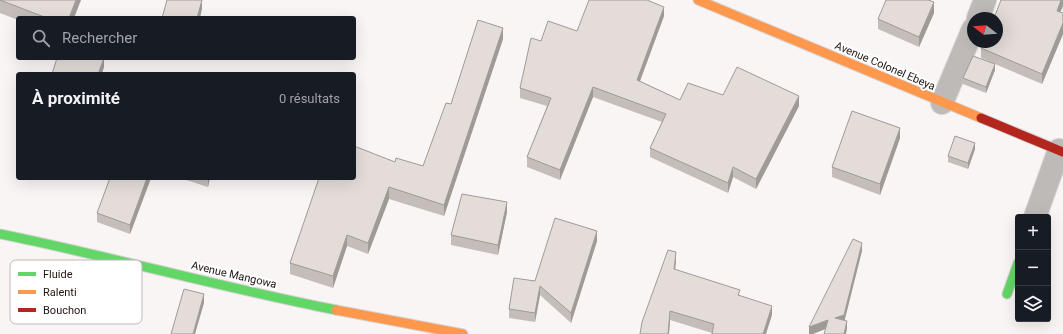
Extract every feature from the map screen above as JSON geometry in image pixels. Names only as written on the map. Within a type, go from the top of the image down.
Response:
[{"type":"street","name":"Avenue Colonel Ebeya","points":[[698,0],[942,103],[1061,151]]},
{"type":"street","points":[[980,12],[985,0]]},
{"type":"street","points":[[942,103],[967,43]]},
{"type":"street","points":[[1036,214],[1061,151]]},
{"type":"street","name":"Avenue Mangowa","points":[[0,234],[117,260]]},
{"type":"street","name":"Avenue Mangowa","points":[[142,266],[280,299],[463,334]]},
{"type":"street","points":[[1007,294],[1015,271]]},
{"type":"building","points":[[0,0],[76,0],[70,16],[42,16]]},
{"type":"building","points":[[167,0],[202,0],[198,16],[163,16]]},
{"type":"building","points":[[589,0],[647,0],[664,7],[637,80],[680,100],[688,83],[723,95],[737,67],[799,96],[756,179],[733,167],[728,183],[650,148],[666,114],[593,87],[560,170],[527,157],[551,98],[520,88],[531,38],[541,41],[548,21],[577,31]]},
{"type":"building","points":[[886,0],[928,0],[934,2],[919,37],[878,19]]},
{"type":"building","points":[[1001,0],[1061,0],[1057,11],[1063,13],[1063,23],[1042,74],[981,48],[1003,48],[1003,12],[996,12]]},
{"type":"building","points":[[478,20],[503,28],[444,205],[389,187],[368,243],[347,235],[333,276],[290,263],[318,180],[356,180],[356,147],[395,162],[396,158],[423,166],[446,103],[451,104]]},
{"type":"building","points":[[973,56],[995,64],[986,87],[963,78]]},
{"type":"building","points":[[56,60],[103,60],[99,72],[53,72]]},
{"type":"building","points":[[852,111],[900,128],[880,184],[832,167]]},
{"type":"building","points":[[955,136],[975,143],[968,163],[948,156]]},
{"type":"building","points":[[109,180],[146,180],[130,225],[97,213]]},
{"type":"building","points":[[462,194],[507,202],[498,245],[451,235]]},
{"type":"building","points":[[555,218],[597,231],[571,313],[540,286],[535,313],[509,309],[514,278],[535,281]]},
{"type":"building","points":[[853,239],[862,243],[844,315],[835,318],[847,321],[844,334],[824,334],[828,320],[809,327]]},
{"type":"building","points":[[668,250],[676,252],[674,269],[740,290],[738,295],[772,306],[763,334],[712,334],[714,324],[670,311],[668,334],[640,334],[642,322]]},
{"type":"building","points":[[184,289],[204,294],[193,334],[171,334]]},
{"type":"traffic: fast","points":[[0,234],[118,260]]},
{"type":"traffic: fast","points":[[142,266],[336,310]]},
{"type":"traffic: fast","points":[[1007,294],[1015,271]]},
{"type":"traffic: slow","points":[[698,0],[981,118]]},
{"type":"traffic: slow","points":[[336,310],[463,334]]},
{"type":"traffic: jam","points":[[981,118],[1063,152]]}]
